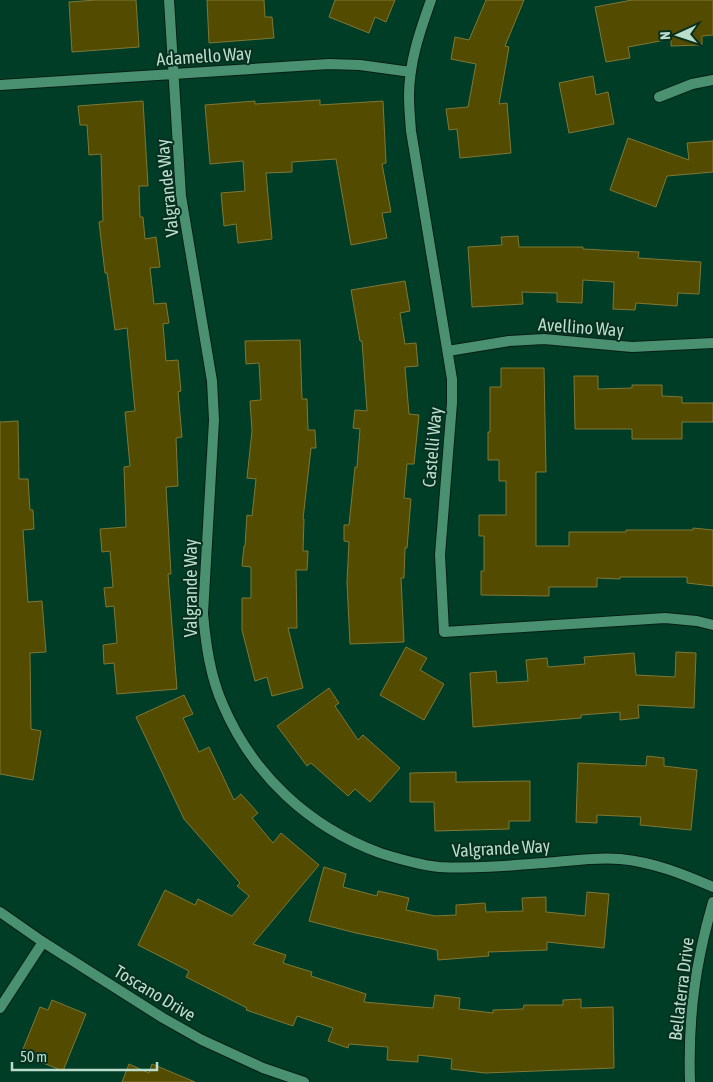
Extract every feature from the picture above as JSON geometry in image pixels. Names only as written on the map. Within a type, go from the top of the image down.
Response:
[{"type":"street","name":"Valgrande Way","points":[[169,0],[181,196],[212,380],[214,420],[203,587],[205,640],[210,666],[222,703],[233,727],[255,761],[291,801],[323,826],[358,845],[396,859],[436,866],[476,868],[595,858],[620,859],[656,865],[679,872],[713,887]]},
{"type":"street","name":"Castelli Way","points":[[431,0],[418,34],[409,95],[411,131],[452,379],[452,403],[440,555],[444,632],[665,618],[697,621],[713,625]]},
{"type":"street","name":"Adamello Way","points":[[0,85],[329,64],[411,72]]},
{"type":"street","points":[[659,97],[692,84],[713,80]]},
{"type":"street","name":"Avellino Way","points":[[448,351],[509,341],[544,339],[632,347],[713,343]]},
{"type":"street","name":"Bellaterra Drive","points":[[690,1082],[691,1012],[695,976],[713,902]]},
{"type":"street","name":"Toscano Drive","points":[[0,912],[43,942],[163,1018],[202,1040],[263,1068],[304,1082]]},
{"type":"street","points":[[0,1008],[43,942]]},
{"type":"building","points":[[136,0],[139,47],[72,52],[69,2]]},
{"type":"building","points":[[207,0],[264,0],[265,17],[272,17],[274,38],[209,43]]},
{"type":"building","points":[[335,0],[395,0],[386,22],[375,17],[369,33],[329,17]]},
{"type":"building","points":[[486,0],[524,0],[505,46],[509,47],[499,104],[507,103],[511,153],[460,158],[457,129],[449,130],[446,109],[468,107],[476,64],[451,59],[455,37],[469,40]]},
{"type":"building","points":[[632,0],[713,0],[713,35],[702,36],[702,45],[671,46],[671,39],[628,47],[630,58],[606,62],[595,7]]},
{"type":"building","points":[[593,76],[596,95],[608,92],[614,124],[569,133],[559,83]]},
{"type":"building","points":[[320,100],[320,105],[383,101],[386,163],[382,164],[391,212],[382,213],[387,238],[351,245],[336,159],[292,162],[292,172],[266,173],[272,239],[238,243],[236,224],[224,226],[221,193],[245,191],[243,161],[210,164],[205,105],[255,101],[255,104]]},
{"type":"building","points":[[143,101],[148,186],[139,186],[140,217],[143,217],[145,239],[156,237],[160,267],[150,268],[154,304],[166,303],[169,323],[163,324],[166,361],[178,360],[181,391],[178,392],[182,437],[176,438],[178,486],[166,487],[171,574],[168,574],[177,689],[117,694],[114,663],[104,664],[103,645],[117,643],[114,606],[106,607],[104,588],[113,587],[110,551],[102,552],[100,529],[126,527],[124,467],[130,466],[125,412],[135,411],[127,328],[115,330],[107,273],[105,273],[99,222],[103,221],[101,154],[89,155],[87,125],[80,125],[78,106]]},
{"type":"building","points":[[628,138],[689,160],[687,143],[713,141],[713,172],[667,176],[656,207],[610,190]]},
{"type":"building","points":[[518,236],[519,247],[583,247],[583,249],[639,252],[638,258],[701,262],[699,294],[678,293],[677,306],[636,303],[635,310],[613,309],[614,282],[583,280],[582,303],[557,302],[557,293],[522,292],[523,304],[472,307],[468,247],[502,245],[501,237]]},
{"type":"building","points":[[405,281],[410,311],[400,313],[405,344],[416,343],[418,366],[405,367],[409,414],[419,415],[414,464],[407,464],[404,498],[411,499],[407,548],[405,548],[404,578],[401,578],[404,642],[350,644],[347,582],[349,542],[344,541],[344,525],[349,525],[355,467],[357,467],[360,429],[353,428],[355,410],[367,411],[362,341],[360,341],[351,290]]},
{"type":"building","points":[[300,340],[302,399],[307,399],[308,430],[315,430],[316,448],[311,448],[303,519],[303,551],[308,551],[307,570],[296,570],[297,628],[288,628],[303,688],[272,696],[267,677],[255,681],[242,630],[242,598],[251,598],[251,567],[242,566],[247,515],[252,516],[256,479],[247,478],[252,431],[250,401],[261,400],[259,363],[246,364],[245,341]]},
{"type":"building","points":[[501,368],[544,368],[546,472],[536,472],[536,546],[569,546],[569,532],[693,530],[693,528],[713,530],[713,586],[687,583],[687,577],[620,577],[620,579],[597,578],[597,587],[549,587],[549,596],[481,595],[481,571],[484,571],[484,536],[479,536],[479,515],[506,515],[506,481],[499,481],[499,460],[488,460],[490,387],[501,387]]},
{"type":"building","points":[[574,376],[598,376],[598,389],[632,388],[632,385],[662,385],[662,396],[682,397],[682,403],[713,403],[713,422],[682,422],[682,439],[632,439],[632,429],[575,429]]},
{"type":"building","points":[[18,421],[19,479],[28,479],[30,510],[33,510],[34,529],[23,530],[28,602],[42,601],[46,652],[30,653],[31,729],[41,731],[33,780],[0,774],[0,422]]},
{"type":"building","points":[[406,647],[427,658],[420,670],[444,684],[424,720],[380,695]]},
{"type":"building","points":[[676,652],[696,653],[694,708],[638,705],[639,718],[620,720],[620,712],[581,715],[581,718],[473,727],[470,673],[496,671],[497,683],[528,681],[526,660],[547,658],[548,667],[585,664],[584,657],[634,653],[636,675],[675,677]]},
{"type":"building","points":[[329,688],[339,703],[335,706],[358,740],[363,735],[400,768],[370,802],[355,789],[348,796],[311,763],[307,766],[277,726]]},
{"type":"building","points":[[184,695],[193,714],[183,718],[199,752],[209,747],[234,800],[241,794],[258,813],[252,818],[273,843],[281,833],[319,865],[253,944],[286,955],[283,963],[312,972],[311,976],[366,994],[364,1002],[433,1008],[435,995],[460,998],[459,1009],[493,1013],[493,1010],[523,1009],[524,1005],[563,1005],[563,1000],[581,999],[581,1008],[613,1007],[614,1068],[485,1073],[451,1069],[452,1059],[418,1055],[418,1062],[387,1060],[388,1047],[349,1044],[348,1048],[328,1041],[333,1028],[297,1016],[293,1026],[246,1010],[247,1008],[186,977],[189,971],[138,945],[165,890],[195,905],[198,899],[232,916],[249,896],[237,886],[240,883],[184,819],[136,717]]},
{"type":"building","points":[[647,756],[664,758],[664,766],[697,770],[691,830],[640,825],[641,817],[597,815],[597,823],[576,822],[578,763],[646,766]]},
{"type":"building","points":[[456,772],[456,782],[530,781],[530,821],[509,821],[509,829],[435,831],[434,802],[410,802],[410,773]]},
{"type":"building","points":[[324,867],[346,874],[343,887],[377,896],[378,891],[409,898],[406,910],[435,916],[456,915],[456,905],[485,903],[486,912],[523,911],[522,898],[546,897],[546,912],[585,916],[587,892],[609,894],[604,948],[547,942],[547,950],[488,952],[489,956],[438,960],[437,950],[309,921]]},
{"type":"building","points":[[52,1000],[86,1014],[63,1071],[21,1054],[40,1007],[48,1010]]},
{"type":"building","points":[[129,1064],[149,1073],[152,1064],[195,1082],[122,1082]]}]
